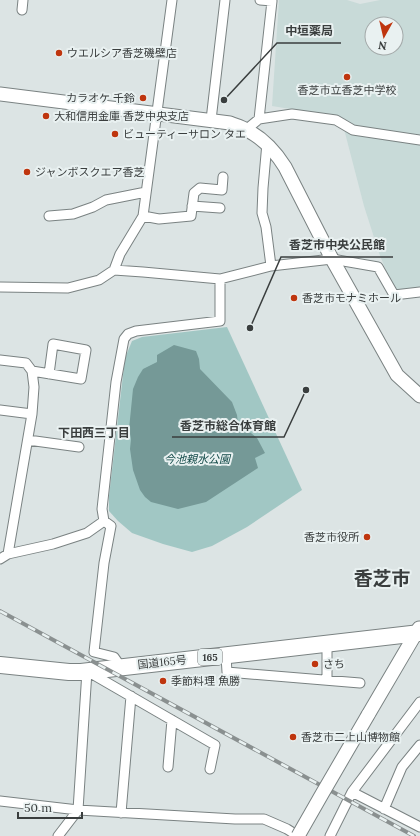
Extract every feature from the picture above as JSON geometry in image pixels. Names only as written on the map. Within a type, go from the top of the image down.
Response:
[{"type":"highway","name":"国道165号","points":[[0,665],[69,672],[88,671],[328,644],[418,631]]},
{"type":"street","points":[[0,287],[68,288],[100,280],[114,270],[120,254],[143,216],[172,0]]},
{"type":"street","points":[[211,120],[225,0]]},
{"type":"street","points":[[259,119],[272,1],[260,0]]},
{"type":"street","points":[[0,94],[230,123],[247,129],[267,143],[276,152],[285,166],[332,259],[397,375],[420,396]]},
{"type":"street","points":[[247,129],[259,119],[292,114],[336,120],[353,130],[420,140]]},
{"type":"street","points":[[267,143],[262,212],[266,227],[271,266]]},
{"type":"street","points":[[143,216],[159,219],[191,216],[194,193],[200,188],[222,190],[223,177]]},
{"type":"street","points":[[49,216],[73,214],[93,207],[106,200],[146,192]]},
{"type":"street","points":[[192,206],[220,208]]},
{"type":"street","points":[[114,270],[220,279],[271,266],[332,259],[378,266],[394,295],[420,292]]},
{"type":"street","points":[[121,667],[114,657],[94,652],[104,563],[111,526],[104,520],[102,510],[116,382],[124,339],[128,334],[136,331],[220,321],[220,279]]},
{"type":"street","points":[[32,371],[49,374],[81,379],[86,350],[53,344],[49,374]]},
{"type":"street","points":[[0,360],[26,363],[32,371],[34,387],[28,440],[4,556],[53,544],[87,533],[104,520]]},
{"type":"street","points":[[0,410],[32,414]]},
{"type":"street","points":[[28,440],[79,447]]},
{"type":"street","points":[[0,802],[121,813],[235,819],[264,818],[290,834],[322,794],[418,631]]},
{"type":"street","points":[[327,680],[328,644]]},
{"type":"street","points":[[226,656],[227,672],[360,682]]},
{"type":"street","points":[[58,836],[78,810],[88,671],[214,745],[210,769]]},
{"type":"street","points":[[121,813],[131,696]]},
{"type":"street","points":[[330,836],[352,792],[420,702]]},
{"type":"street","points":[[168,767],[172,720]]},
{"type":"street","points":[[384,808],[402,767],[420,745]]},
{"type":"street","points":[[352,792],[420,827]]},
{"type":"shaded area","name":"香芝市立香芝中学校","points":[[279,0],[347,0],[360,4],[380,0],[420,0],[420,136],[352,125],[333,116],[272,106]]},
{"type":"shaded area","name":"香芝市立香芝中学校","points":[[344,129],[420,144],[420,289],[395,293],[379,253],[364,206]]},
{"type":"shaded area","points":[[174,345],[196,351],[200,369],[232,402],[237,415],[238,424],[242,430],[251,433],[257,438],[265,453],[255,458],[258,468],[206,502],[178,509],[151,502],[140,490],[133,470],[129,429],[133,389],[138,377],[143,369],[157,362],[157,355]]},
{"type":"green space","name":"今池親水公園","points":[[227,327],[302,490],[247,527],[212,546],[192,552],[132,533],[109,511],[109,496],[125,358],[132,341],[142,337]]},
{"type":"railway","points":[[0,611],[414,836]]},
{"type":"place","name":"ウエルシア香芝磯壁店","points":[[59,53]]},
{"type":"place","name":"香芝市立香芝中学校","points":[[347,77]]},
{"type":"place","name":"カラオケ 千鈴","points":[[143,98]]},
{"type":"place","name":"中垣薬局","points":[[224,100]]},
{"type":"place","name":"大和信用金庫 香芝中央支店","points":[[46,116]]},
{"type":"place","name":"ビューティーサロン タエ","points":[[115,134]]},
{"type":"place","name":"ジャンボスクエア香芝","points":[[27,172]]},
{"type":"place","name":"香芝市モナミホール","points":[[294,298]]},
{"type":"place","name":"香芝市中央公民館","points":[[250,328]]},
{"type":"place","name":"香芝市総合体育館","points":[[306,390]]},
{"type":"place","name":"香芝市役所","points":[[367,537]]},
{"type":"place","name":"さち","points":[[315,664]]},
{"type":"place","name":"季節料理 魚勝","points":[[163,681]]},
{"type":"place","name":"香芝市二上山博物館","points":[[293,737]]},
{"type":"district","name":"下田西三丁目","points":[[94,433]]},
{"type":"district","name":"香芝市","points":[[382,578]]}]
